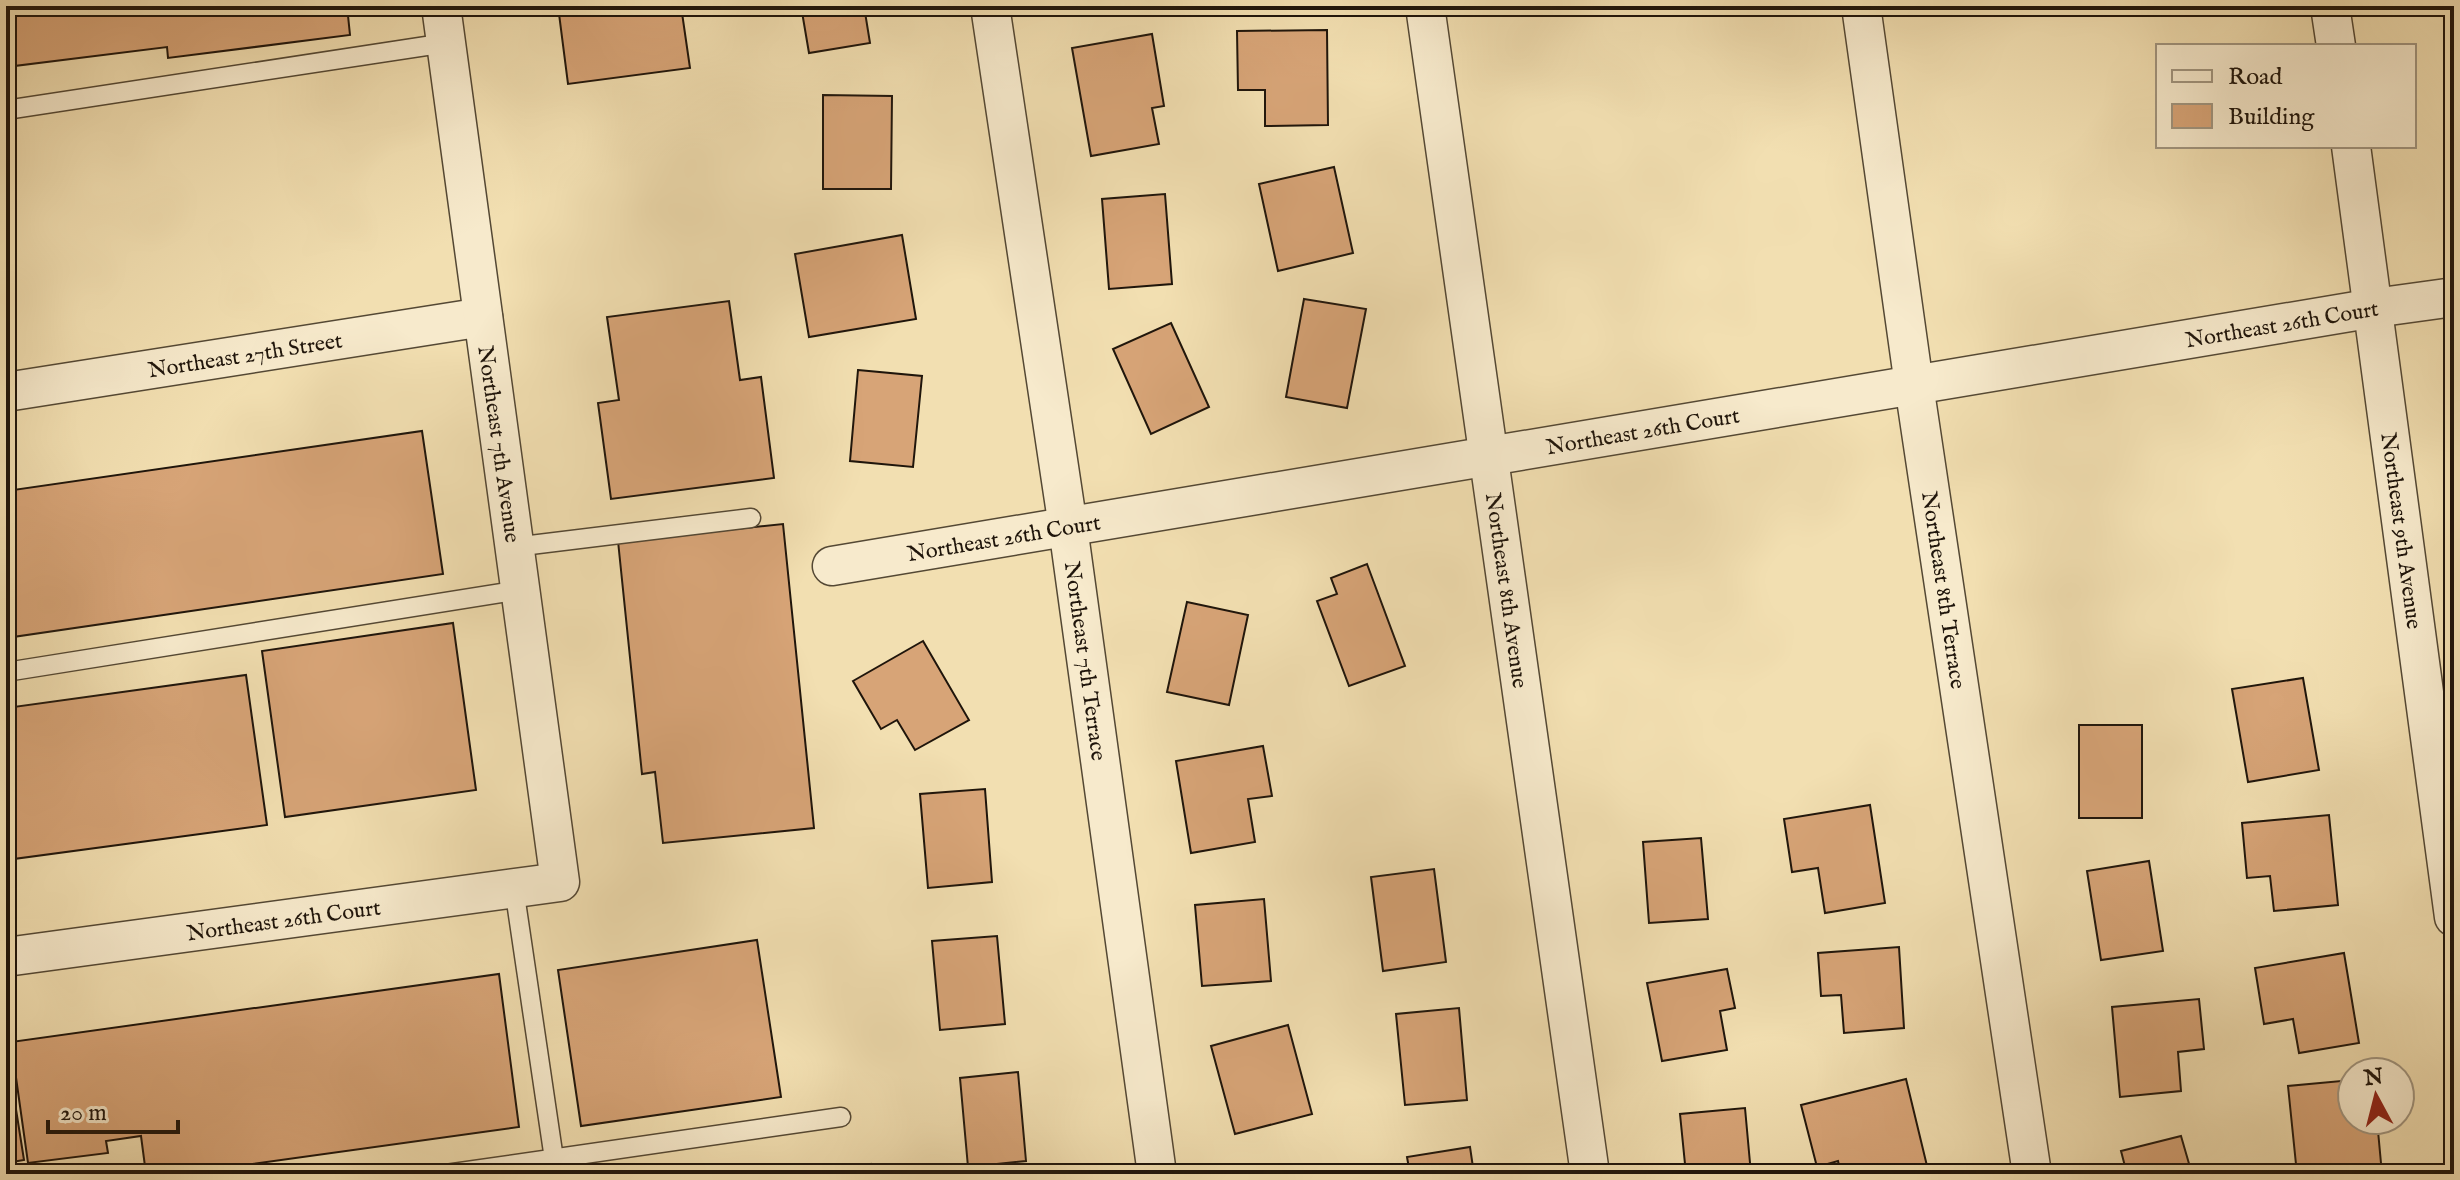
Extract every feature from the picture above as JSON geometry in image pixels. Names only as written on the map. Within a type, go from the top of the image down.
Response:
[{"type":"street","name":"Northeast 7th Terrace","points":[[990,6],[1068,527],[1157,1174]]},
{"type":"street","name":"Northeast 8th Avenue","points":[[1425,6],[1590,1174]]},
{"type":"street","name":"Northeast 8th Terrace","points":[[1861,6],[1914,385],[2032,1174]]},
{"type":"street","points":[[2330,6],[2336,44]]},
{"type":"street","name":"Northeast 7th Avenue","points":[[444,24],[560,882]]},
{"type":"street","name":"Northeast 9th Avenue","points":[[2351,148],[2454,917]]},
{"type":"street","name":"Northeast 26th Court","points":[[832,566],[2454,297]]},
{"type":"street","name":"Northeast 27th Street","points":[[6,392],[483,317]]},
{"type":"street","name":"Northeast 26th Court","points":[[6,957],[560,882]]},
{"type":"lane","points":[[6,110],[444,24]]},
{"type":"lane","points":[[514,547],[751,518]]},
{"type":"lane","points":[[6,672],[520,590]]},
{"type":"lane","points":[[514,888],[554,1159]]},
{"type":"lane","points":[[446,1174],[841,1117]]},
{"type":"green space","points":[[871,1164],[873,1174],[807,1174]]},
{"type":"building","points":[[6,6],[347,6],[350,35],[168,58],[167,47],[6,67]]},
{"type":"building","points":[[558,6],[681,6],[690,68],[568,84]]},
{"type":"building","points":[[801,6],[864,6],[870,43],[809,53]]},
{"type":"building","points":[[1072,6],[1134,6],[1135,8],[1072,14]]},
{"type":"building","points":[[1327,30],[1328,125],[1265,126],[1265,90],[1238,90],[1237,31]]},
{"type":"building","points":[[1152,34],[1164,106],[1152,108],[1159,144],[1091,156],[1072,48]]},
{"type":"building","points":[[823,95],[892,96],[891,189],[823,189]]},
{"type":"building","points":[[1334,167],[1353,253],[1278,271],[1259,184]]},
{"type":"building","points":[[1165,194],[1172,284],[1109,289],[1102,199]]},
{"type":"building","points":[[902,235],[916,319],[809,337],[795,254]]},
{"type":"building","points":[[1304,299],[1366,309],[1347,408],[1286,397]]},
{"type":"building","points":[[729,301],[740,380],[761,377],[774,478],[611,499],[598,403],[619,400],[607,317]]},
{"type":"building","points":[[1171,323],[1209,407],[1151,434],[1113,349]]},
{"type":"building","points":[[858,370],[922,376],[913,467],[850,461]]},
{"type":"building","points":[[422,431],[443,574],[6,638],[6,491]]},
{"type":"building","points":[[783,524],[814,828],[663,843],[655,772],[642,774],[618,541]]},
{"type":"building","points":[[1367,564],[1405,666],[1349,686],[1317,601],[1337,594],[1331,578]]},
{"type":"building","points":[[1187,602],[1248,615],[1229,705],[1167,692]]},
{"type":"building","points":[[453,623],[476,790],[285,817],[262,651]]},
{"type":"building","points":[[923,641],[969,720],[915,750],[897,720],[881,729],[853,681]]},
{"type":"building","points":[[246,675],[267,825],[6,860],[6,708]]},
{"type":"building","points":[[2303,678],[2319,770],[2248,782],[2232,689]]},
{"type":"building","points":[[2079,725],[2142,725],[2142,818],[2079,818]]},
{"type":"building","points":[[1263,746],[1272,796],[1248,799],[1255,842],[1191,853],[1176,761]]},
{"type":"building","points":[[985,789],[992,882],[928,888],[920,794]]},
{"type":"building","points":[[1870,805],[1885,903],[1825,913],[1818,868],[1792,872],[1784,819]]},
{"type":"building","points":[[2329,815],[2338,905],[2274,911],[2270,876],[2247,878],[2242,823]]},
{"type":"building","points":[[1701,838],[1708,919],[1649,923],[1643,842]]},
{"type":"building","points":[[2149,861],[2163,951],[2101,960],[2087,871]]},
{"type":"building","points":[[1434,869],[1446,962],[1383,971],[1371,877]]},
{"type":"building","points":[[1264,899],[1271,981],[1202,986],[1195,905]]},
{"type":"building","points":[[997,936],[1005,1024],[940,1030],[932,941]]},
{"type":"building","points":[[757,940],[781,1097],[581,1126],[558,970]]},
{"type":"building","points":[[1899,947],[1904,1028],[1844,1033],[1841,995],[1821,996],[1818,953]]},
{"type":"building","points":[[2344,953],[2359,1043],[2299,1053],[2293,1019],[2264,1024],[2255,968]]},
{"type":"building","points":[[1727,969],[1735,1008],[1720,1011],[1727,1050],[1662,1061],[1647,983]]},
{"type":"building","points":[[499,974],[519,1127],[180,1174],[146,1174],[141,1136],[106,1141],[108,1153],[28,1163],[11,1042]]},
{"type":"building","points":[[2199,999],[2204,1049],[2178,1052],[2181,1091],[2120,1097],[2112,1007]]},
{"type":"building","points":[[1459,1008],[1467,1100],[1405,1105],[1396,1014]]},
{"type":"building","points":[[1288,1025],[1312,1114],[1235,1134],[1211,1046]]},
{"type":"building","points":[[6,1046],[24,1160],[6,1163]]},
{"type":"building","points":[[1018,1072],[1026,1161],[968,1167],[960,1078]]},
{"type":"building","points":[[1906,1079],[1928,1170],[1911,1174],[1841,1174],[1838,1161],[1817,1167],[1801,1105]]},
{"type":"building","points":[[2336,1082],[2336,1136],[2378,1136],[2382,1174],[2297,1174],[2288,1086]]},
{"type":"building","points":[[1745,1108],[1751,1174],[1686,1174],[1680,1114]]},
{"type":"building","points":[[2181,1136],[2192,1174],[2127,1174],[2121,1151]]},
{"type":"building","points":[[1470,1147],[1474,1174],[1410,1174],[1407,1157]]}]
